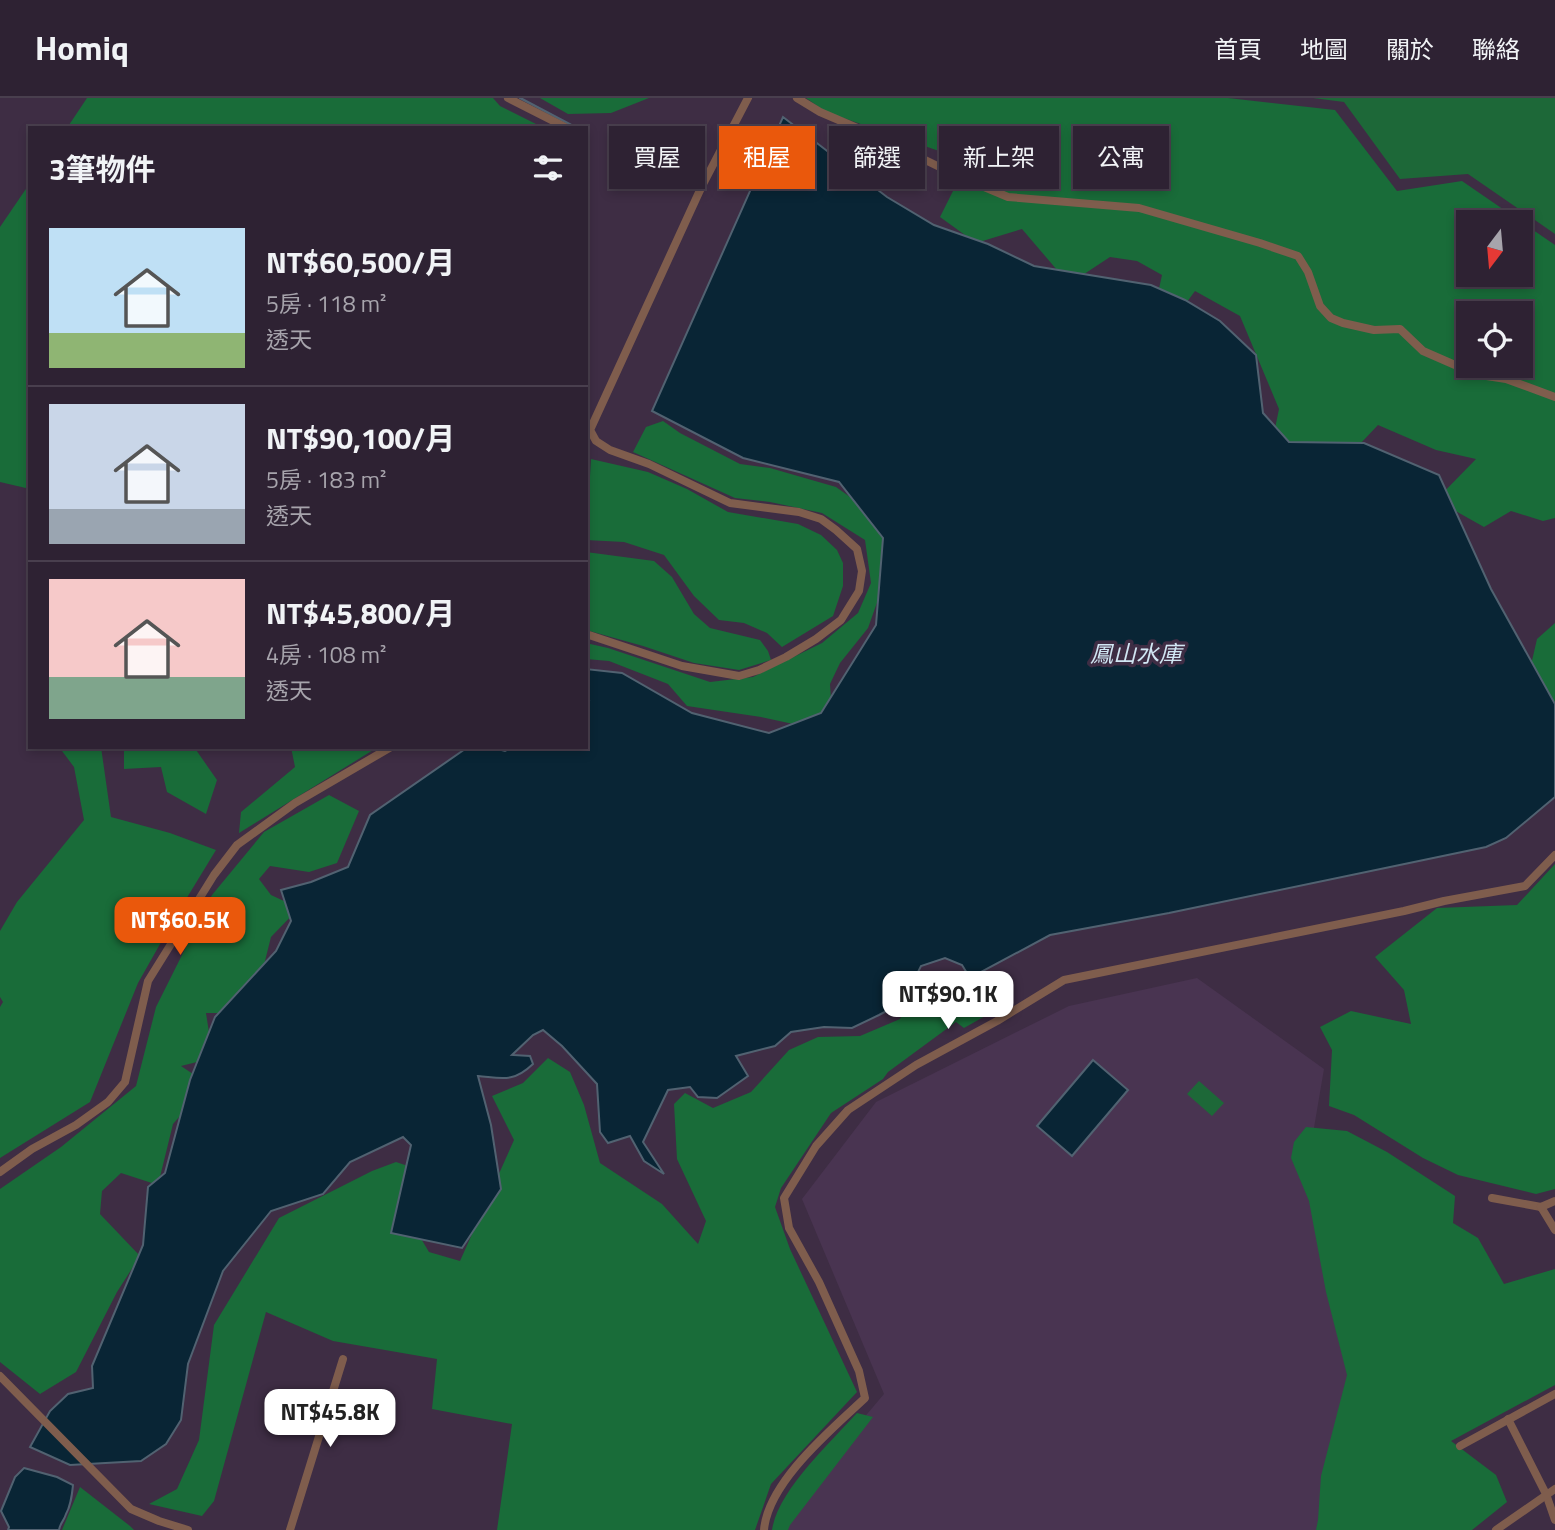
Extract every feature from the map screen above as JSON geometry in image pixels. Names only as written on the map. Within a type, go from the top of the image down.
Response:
[{"type":"street","points":[[508,98],[563,126]]},
{"type":"street","points":[[588,635],[682,666],[739,676],[777,662],[816,639],[841,620],[859,591],[862,571],[857,550],[821,519],[799,512],[730,503],[649,464],[610,450],[596,441],[590,430],[701,188],[748,98]]},
{"type":"street","points":[[797,98],[820,112],[1008,197],[1139,208],[1298,256],[1308,272],[1320,306],[1331,318],[1374,330],[1401,329],[1423,351],[1480,375],[1506,379],[1555,397]]},
{"type":"street","points":[[0,1172],[108,1102],[125,1082],[148,981],[214,875],[237,845],[295,803],[388,749]]},
{"type":"street","points":[[764,1530],[765,1517],[783,1482],[823,1438],[865,1398],[859,1371],[819,1282],[789,1228],[784,1198],[816,1146],[848,1110],[916,1065],[997,1021],[1064,980],[1525,886],[1555,856]]},
{"type":"street","points":[[1492,1198],[1541,1207],[1555,1201]]},
{"type":"street","points":[[1541,1207],[1555,1230]]},
{"type":"street","points":[[290,1530],[343,1359]]},
{"type":"street","points":[[0,1376],[131,1509],[188,1530]]},
{"type":"street","points":[[1460,1446],[1555,1394]]},
{"type":"street","points":[[1508,1419],[1546,1494],[1555,1520]]},
{"type":"street","points":[[1496,1530],[1555,1489]]},
{"type":"shaded area","points":[[1197,978],[1324,1069],[1308,1163],[1383,1364],[1345,1530],[778,1530],[780,1517],[884,1394],[802,1199],[876,1102],[1069,1006]]},
{"type":"green space","points":[[87,98],[493,98],[500,106],[540,126],[68,126]]},
{"type":"green space","points":[[540,98],[649,98],[611,113],[568,114]]},
{"type":"green space","points":[[806,98],[1228,98],[1335,110],[1397,191],[1462,181],[1504,210],[1456,210],[1456,287],[1533,287],[1533,230],[1555,245],[1555,518],[1543,521],[1511,511],[1484,527],[1436,500],[1476,459],[1436,450],[1378,425],[1360,444],[1295,447],[1273,438],[1279,409],[1240,316],[1195,291],[1184,306],[1153,316],[1162,275],[1137,261],[1110,257],[1069,284],[1022,229],[976,243],[940,217],[954,189],[1059,189],[1059,126],[939,126],[939,151],[925,146],[925,126],[867,126],[826,112]]},
{"type":"green space","points":[[1313,98],[1555,98],[1555,234],[1533,219],[1533,210],[1520,210],[1468,174],[1400,179],[1344,102]]},
{"type":"green space","points":[[28,186],[28,489],[0,482],[0,227]]},
{"type":"green space","points":[[663,421],[680,433],[740,464],[770,468],[836,487],[881,519],[889,569],[868,628],[840,663],[830,684],[832,714],[807,727],[687,706],[668,684],[609,661],[588,659],[588,643],[710,682],[753,677],[822,643],[858,613],[871,583],[865,540],[822,513],[735,498],[633,452],[646,427]]},
{"type":"green space","points":[[591,459],[648,472],[687,489],[728,512],[798,524],[821,535],[837,550],[843,563],[843,586],[833,616],[782,647],[767,633],[744,623],[719,620],[694,596],[664,555],[624,542],[588,540]]},
{"type":"green space","points":[[588,552],[654,561],[672,577],[694,614],[710,628],[760,640],[771,660],[739,670],[694,663],[588,631]]},
{"type":"green space","points":[[1555,623],[1555,737],[1519,717],[1537,639]]},
{"type":"green space","points":[[60,749],[101,749],[111,817],[170,833],[216,850],[138,983],[90,1102],[0,1158],[0,1007],[3,1002],[0,997],[0,931],[17,902],[84,820],[74,767]]},
{"type":"green space","points":[[124,749],[195,749],[217,780],[206,814],[167,792],[161,767],[124,769]]},
{"type":"green space","points":[[291,749],[375,749],[239,833],[241,812],[295,767]]},
{"type":"green space","points":[[329,795],[359,811],[337,863],[309,872],[270,866],[259,879],[271,895],[299,908],[271,937],[252,1013],[206,1013],[213,1058],[181,1066],[208,1084],[173,1124],[158,1185],[121,1173],[102,1191],[100,1214],[140,1256],[117,1292],[76,1372],[40,1394],[0,1362],[0,1189],[61,1147],[136,1086],[156,1007],[212,895],[264,832]]},
{"type":"green space","points":[[1555,864],[1555,1189],[1536,1194],[1458,1175],[1423,1158],[1354,1115],[1329,1106],[1332,1050],[1320,1027],[1351,1011],[1411,1024],[1404,990],[1375,957],[1437,908],[1517,905]]},
{"type":"green space","points":[[947,975],[969,982],[987,1015],[964,1028],[956,1022],[888,1072],[883,1079],[831,1113],[781,1188],[775,1207],[790,1249],[857,1392],[771,1484],[755,1530],[497,1530],[512,1424],[432,1409],[437,1359],[333,1341],[266,1312],[214,1501],[202,1516],[149,1504],[177,1489],[199,1440],[214,1325],[279,1218],[372,1171],[396,1162],[420,1170],[407,1215],[429,1252],[460,1261],[514,1140],[492,1096],[523,1083],[548,1058],[570,1072],[584,1105],[600,1163],[662,1204],[698,1244],[706,1221],[677,1159],[674,1104],[685,1093],[713,1108],[751,1092],[789,1050],[818,1037],[860,1036],[900,1019],[916,990]]},
{"type":"green space","points":[[1199,1081],[1224,1103],[1212,1116],[1187,1094]]},
{"type":"green space","points":[[1306,1127],[1347,1131],[1387,1152],[1455,1196],[1453,1223],[1478,1238],[1504,1284],[1555,1269],[1555,1385],[1451,1441],[1496,1475],[1507,1502],[1472,1530],[1316,1530],[1321,1476],[1347,1375],[1326,1292],[1309,1201],[1291,1158],[1294,1142]]},
{"type":"green space","points":[[857,1413],[873,1417],[788,1530],[772,1530],[776,1515],[794,1483]]},
{"type":"green space","points":[[80,1487],[130,1526],[134,1530],[62,1530]]},
{"type":"water","name":"鳳山水庫","points":[[783,117],[795,126],[779,126]]},
{"type":"water","name":"鳳山水庫","points":[[815,142],[829,152],[829,189],[877,189],[934,225],[988,244],[1034,266],[1151,285],[1185,300],[1220,321],[1256,355],[1263,413],[1289,442],[1364,443],[1439,475],[1491,589],[1555,704],[1555,797],[1506,838],[1486,847],[1050,935],[970,978],[962,965],[945,958],[921,966],[898,1005],[879,1015],[852,1028],[824,1027],[791,1032],[775,1046],[736,1056],[748,1076],[717,1098],[698,1097],[690,1087],[668,1090],[643,1142],[664,1174],[644,1161],[630,1136],[608,1143],[600,1132],[597,1084],[562,1046],[543,1030],[533,1035],[512,1055],[530,1056],[533,1064],[526,1070],[507,1078],[478,1076],[491,1125],[501,1189],[462,1248],[391,1233],[411,1145],[403,1137],[350,1162],[323,1194],[271,1211],[223,1271],[188,1364],[181,1420],[166,1444],[141,1461],[70,1465],[30,1447],[50,1411],[68,1394],[93,1388],[92,1366],[143,1245],[148,1187],[165,1173],[190,1080],[215,1017],[276,951],[291,921],[281,890],[311,882],[348,867],[370,815],[465,749],[588,749],[588,669],[622,673],[692,713],[769,733],[821,713],[876,625],[883,538],[839,482],[743,458],[652,411],[751,189],[815,189]]},
{"type":"water","points":[[1093,1060],[1128,1090],[1072,1156],[1037,1126]]},
{"type":"water","points":[[24,1468],[57,1477],[73,1485],[69,1507],[59,1530],[8,1530],[1,1511],[15,1477]]},
{"type":"waterway","points":[[520,98],[573,126]]}]
